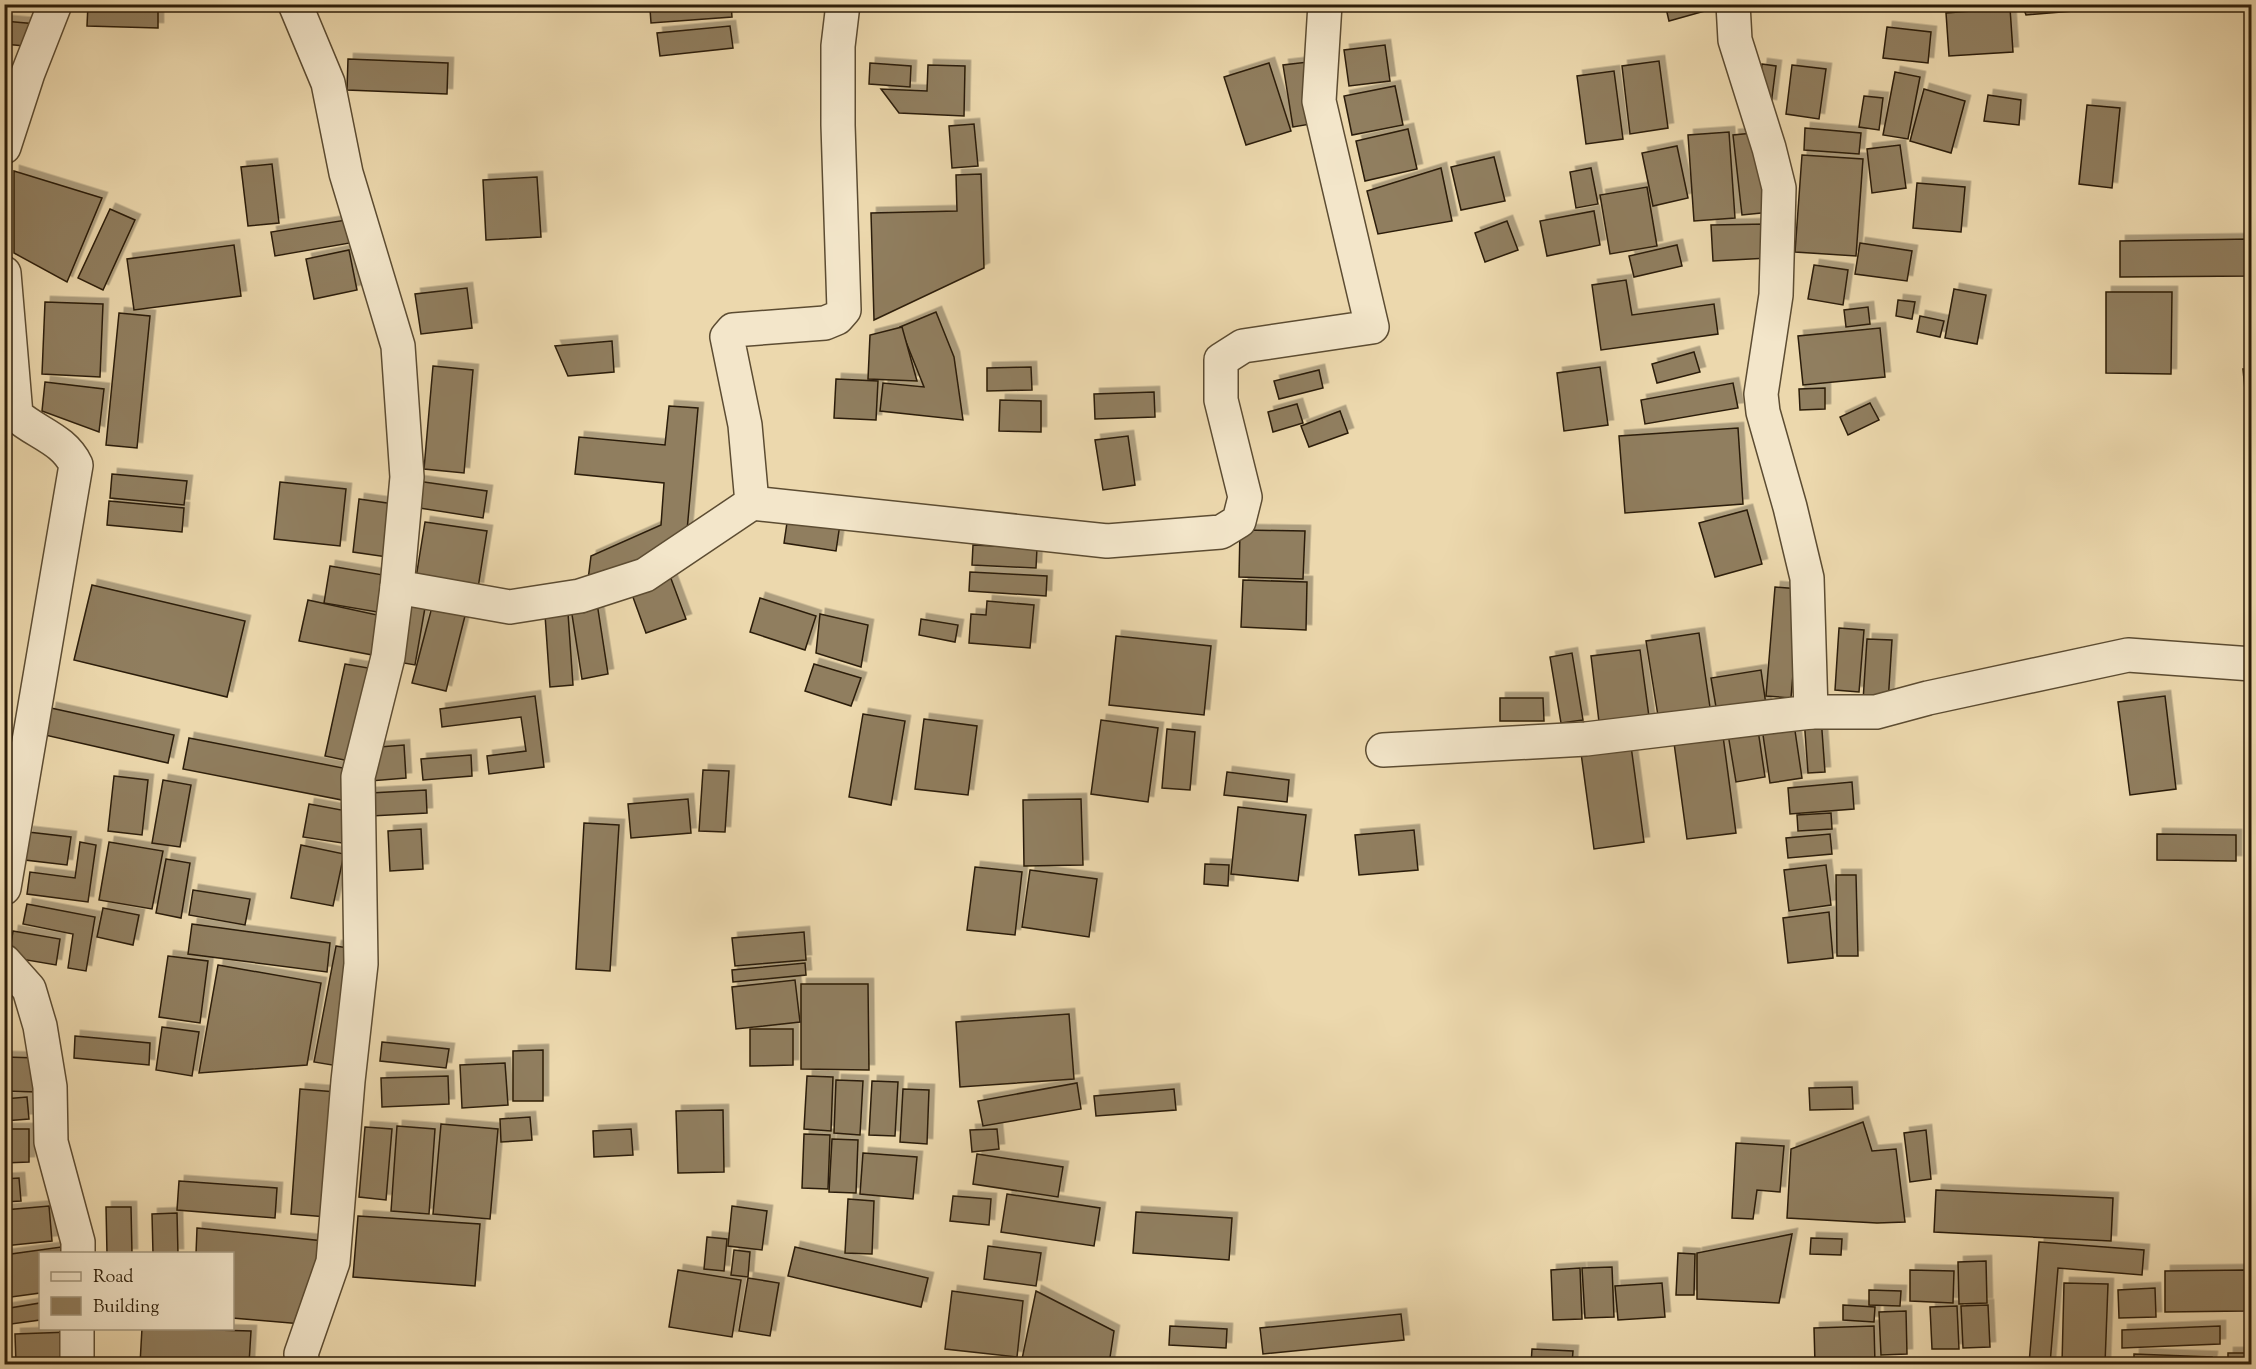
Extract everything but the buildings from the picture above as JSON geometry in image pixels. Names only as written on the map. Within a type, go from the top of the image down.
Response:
[{"type":"street","points":[[4,147],[28,73],[55,4]]},
{"type":"street","points":[[295,4],[328,83],[346,173],[398,346],[407,477],[388,657],[358,777],[361,963],[348,1080],[333,1262],[301,1354],[303,1365]]},
{"type":"street","points":[[752,503],[745,425],[727,337],[733,330],[825,322],[837,318],[844,310],[837,46],[843,4]]},
{"type":"street","points":[[397,587],[510,607],[580,596],[645,575],[752,503],[1107,542],[1221,532],[1239,521],[1245,497],[1221,400],[1221,360],[1243,346],[1372,327],[1319,101],[1325,4]]},
{"type":"street","points":[[1733,4],[1735,40],[1769,148],[1779,188],[1776,295],[1761,394],[1763,412],[1807,578],[1811,712]]},
{"type":"street","points":[[4,273],[16,415],[24,423],[63,445],[71,454],[76,465],[4,888]]},
{"type":"street","points":[[1383,750],[1586,739],[1811,712],[1876,712],[1928,698],[2128,655],[2252,664]]},
{"type":"street","points":[[4,961],[29,989],[40,1026],[50,1087],[51,1142],[78,1242],[78,1252]]},
{"type":"street","points":[[77,1330],[77,1365]]}]
